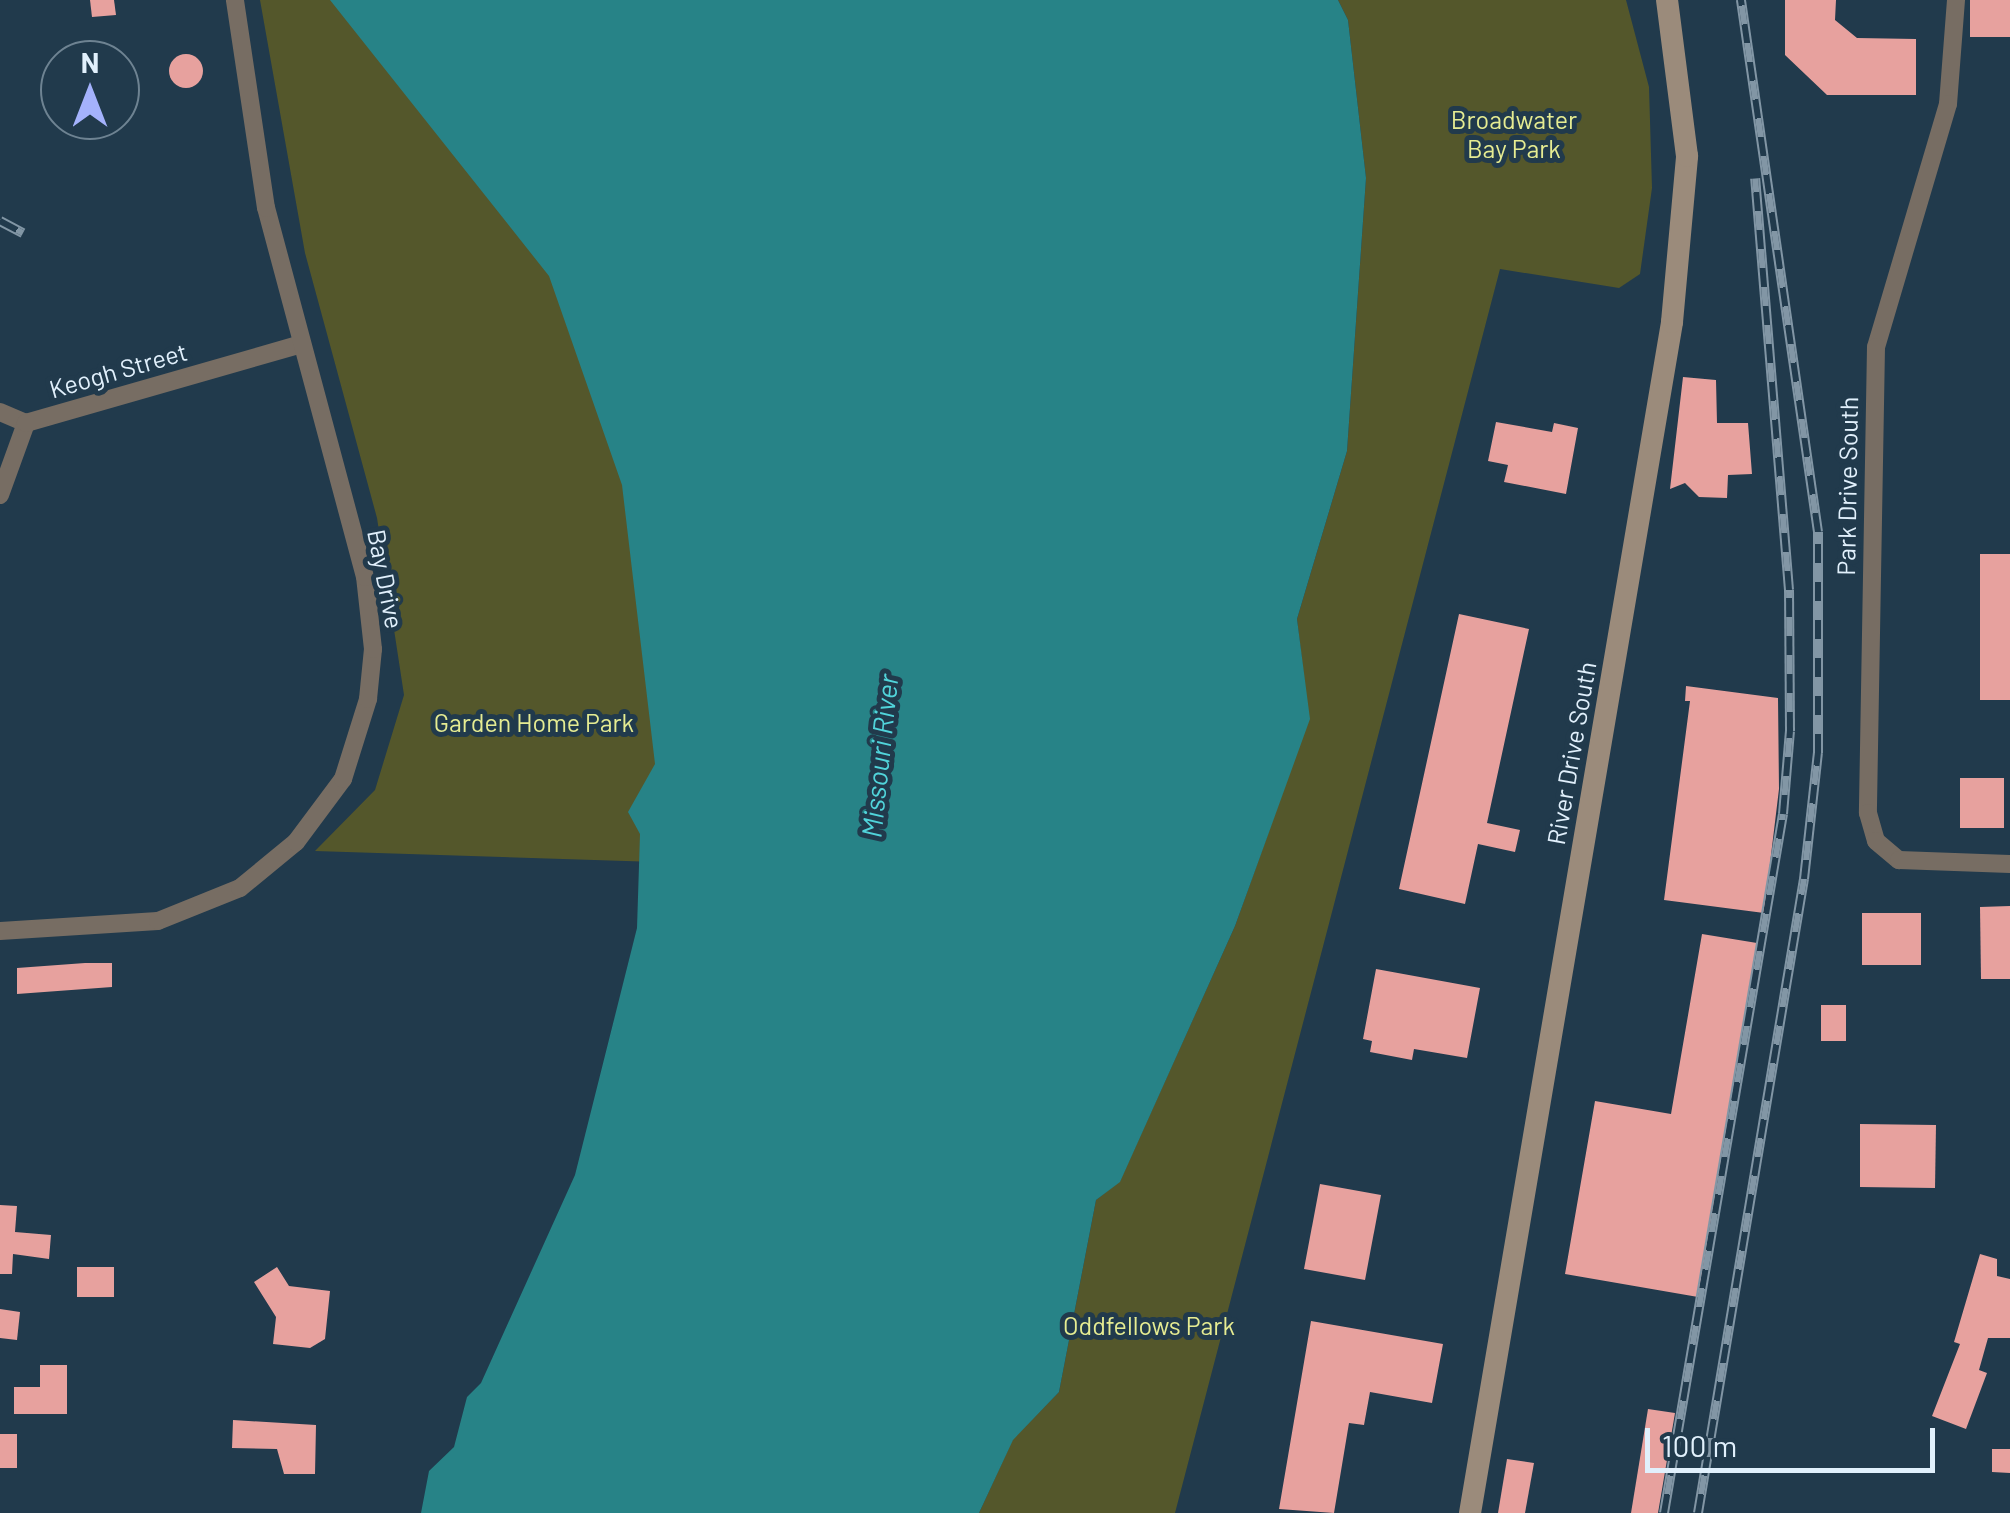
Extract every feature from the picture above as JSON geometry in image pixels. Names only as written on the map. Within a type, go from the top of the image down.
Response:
[{"type":"main road","name":"River Drive South","points":[[1470,1513],[1672,322],[1686,156],[1667,0]]},
{"type":"street","name":"Bay Drive","points":[[0,931],[158,921],[240,888],[296,842],[343,779],[368,699],[373,649],[365,577],[298,345],[266,208],[235,0]]},
{"type":"street","name":"Park Drive South","points":[[1956,0],[1940,138],[1876,347],[1868,813],[1876,841],[1900,860],[2010,864]]},
{"type":"street","name":"Keogh Street","points":[[0,495],[26,423],[298,345]]},
{"type":"street","points":[[0,412],[26,423]]},
{"type":"green space","name":"Garden Home Park","points":[[260,0],[356,0],[518,204],[612,380],[670,680],[657,862],[315,851],[375,790],[404,695],[377,518],[305,253]]},
{"type":"green space","name":"Broadwater Bay Park","points":[[1338,0],[1626,0],[1649,87],[1652,188],[1640,274],[1619,288],[1500,269],[1175,1513],[979,1513],[1013,1439],[1059,1392],[1096,1200],[1120,1181],[1235,926],[1309,719],[1297,619],[1347,451],[1366,178],[1348,20]]},
{"type":"water","name":"Missouri River","points":[[330,0],[1338,0],[1348,20],[1366,178],[1347,451],[1297,619],[1310,719],[1235,926],[1120,1182],[1096,1200],[1059,1392],[1013,1440],[979,1513],[421,1513],[429,1471],[454,1447],[467,1397],[481,1383],[575,1175],[637,928],[640,834],[628,812],[655,764],[622,485],[549,276]]},
{"type":"building","points":[[90,0],[114,0],[116,15],[92,17]]},
{"type":"building","points":[[1785,0],[1836,0],[1835,20],[1857,38],[1916,39],[1916,95],[1827,95],[1785,55]]},
{"type":"building","points":[[1970,0],[2010,0],[2010,37],[1970,37]]},
{"type":"building","points":[[186,54],[198,59],[203,71],[198,83],[186,88],[174,83],[169,71],[174,59]]},
{"type":"building","points":[[1683,377],[1716,380],[1717,423],[1748,423],[1752,474],[1728,475],[1727,498],[1699,497],[1685,483],[1670,489]]},
{"type":"building","points":[[1496,422],[1552,432],[1554,423],[1578,428],[1566,494],[1504,482],[1508,465],[1488,461]]},
{"type":"building","points":[[1980,554],[2010,554],[2010,700],[1980,700]]},
{"type":"building","points":[[1459,614],[1529,629],[1487,823],[1520,830],[1515,852],[1478,844],[1465,904],[1399,889]]},
{"type":"building","points":[[1686,686],[1778,698],[1779,789],[1764,913],[1664,900],[1690,701],[1685,701]]},
{"type":"building","points":[[1960,778],[2004,778],[2004,828],[1960,828]]},
{"type":"building","points":[[2010,906],[2010,979],[1981,979],[1980,907]]},
{"type":"building","points":[[1862,913],[1921,913],[1921,965],[1862,965]]},
{"type":"building","points":[[1702,934],[1757,943],[1698,1297],[1565,1274],[1595,1101],[1671,1114]]},
{"type":"building","points":[[112,963],[112,987],[17,994],[17,968]]},
{"type":"building","points":[[1376,969],[1480,988],[1467,1058],[1414,1049],[1412,1060],[1370,1052],[1372,1041],[1363,1039]]},
{"type":"building","points":[[1821,1005],[1846,1005],[1846,1041],[1821,1041]]},
{"type":"building","points":[[1860,1124],[1936,1125],[1935,1188],[1860,1187]]},
{"type":"building","points":[[1320,1184],[1381,1195],[1365,1280],[1304,1269]]},
{"type":"building","points":[[0,1205],[17,1206],[15,1232],[51,1235],[49,1259],[13,1254],[12,1274],[0,1274]]},
{"type":"building","points":[[1980,1254],[1997,1259],[1997,1276],[2010,1279],[2010,1338],[1988,1338],[1979,1370],[1987,1373],[1966,1429],[1932,1416],[1960,1344],[1954,1342]]},
{"type":"building","points":[[77,1267],[114,1267],[114,1297],[77,1297]]},
{"type":"building","points":[[277,1267],[289,1286],[330,1291],[325,1339],[310,1348],[273,1344],[276,1317],[254,1282]]},
{"type":"building","points":[[0,1309],[20,1312],[17,1340],[0,1338]]},
{"type":"building","points":[[1311,1321],[1443,1344],[1432,1403],[1370,1392],[1364,1425],[1349,1423],[1334,1513],[1279,1509]]},
{"type":"building","points":[[40,1365],[67,1365],[67,1414],[14,1414],[14,1387],[40,1387]]},
{"type":"building","points":[[1648,1409],[1675,1413],[1658,1513],[1631,1513]]},
{"type":"building","points":[[233,1420],[316,1425],[315,1474],[284,1474],[277,1449],[232,1448]]},
{"type":"building","points":[[0,1434],[17,1434],[17,1468],[0,1468]]},
{"type":"building","points":[[1992,1449],[2010,1449],[2010,1473],[1992,1472]]},
{"type":"building","points":[[1507,1459],[1534,1463],[1525,1513],[1498,1513]]},
{"type":"railway","points":[[1698,1513],[1804,879],[1818,753],[1818,532],[1741,0]]},
{"type":"railway","points":[[1664,1513],[1783,814],[1790,731],[1789,590],[1755,178]]},
{"type":"railway","points":[[0,221],[23,233]]},
{"type":"park label","name":"Oddfellows Park","points":[[1149,1325]]}]
